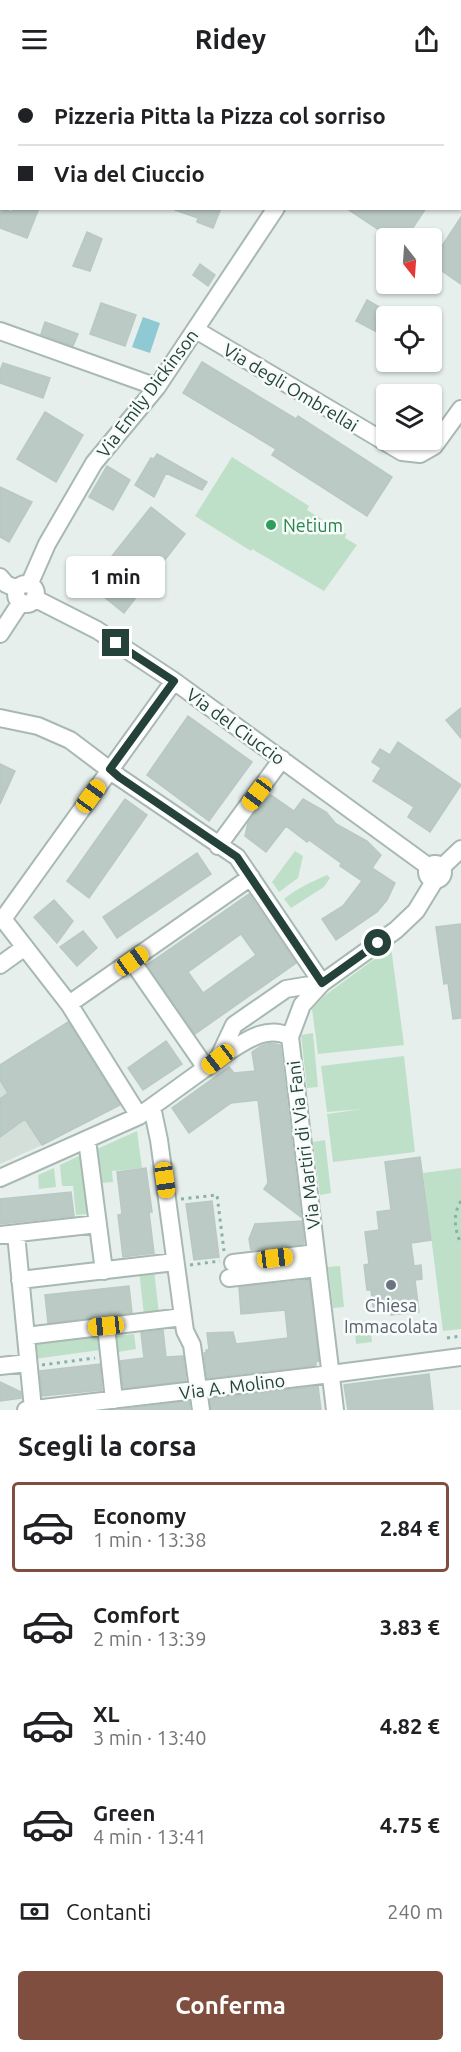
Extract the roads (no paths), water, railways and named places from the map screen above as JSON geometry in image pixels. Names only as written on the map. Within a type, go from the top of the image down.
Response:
[{"type":"street","name":"Via Emily Dickinson","points":[[0,634],[25,593],[46,544],[94,463],[157,387],[275,210]]},
{"type":"street","name":"Via degli Ombrellai","points":[[196,330],[402,452],[420,454],[434,446],[461,409]]},
{"type":"street","points":[[0,331],[157,387]]},
{"type":"street","points":[[0,577],[6,584],[25,593]]},
{"type":"street","name":"Via del Ciuccio","points":[[25,593],[97,630],[174,681],[435,871]]},
{"type":"street","points":[[174,681],[3,919],[69,1004],[146,1111],[159,1140],[185,1331],[192,1345],[201,1410]]},
{"type":"street","points":[[0,718],[56,732],[237,857],[322,983]]},
{"type":"street","points":[[218,846],[282,759]]},
{"type":"street","points":[[0,1178],[146,1111],[212,1063],[256,1035],[280,1032],[290,1037],[303,1005],[322,983],[396,930],[416,911],[435,871],[461,849]]},
{"type":"street","points":[[69,1004],[251,877]]},
{"type":"street","points":[[0,965],[25,947]]},
{"type":"street","points":[[132,961],[212,1063]]},
{"type":"street","points":[[212,1063],[234,1025],[286,989],[322,983]]},
{"type":"street","name":"Via Martiri di Via Fani","points":[[290,1037],[335,1410]]},
{"type":"street","points":[[87,1140],[104,1271]]},
{"type":"street","points":[[33,1409],[20,1280],[8,1234],[98,1224]]},
{"type":"street","points":[[231,1271],[317,1260]]},
{"type":"street","points":[[20,1280],[176,1264]]},
{"type":"street","points":[[26,1336],[183,1317]]},
{"type":"street","points":[[106,1326],[114,1400]]},
{"type":"street","name":"Via A. Molino","points":[[26,1410],[96,1406],[114,1400],[461,1357]]},
{"type":"street","points":[[0,1366],[28,1365]]},
{"type":"water","points":[[143,317],[160,323],[150,353],[132,347]]},
{"type":"place","name":"Netium","points":[[271,525]]},
{"type":"place","name":"Chiesa Immacolata","points":[[391,1285]]}]
